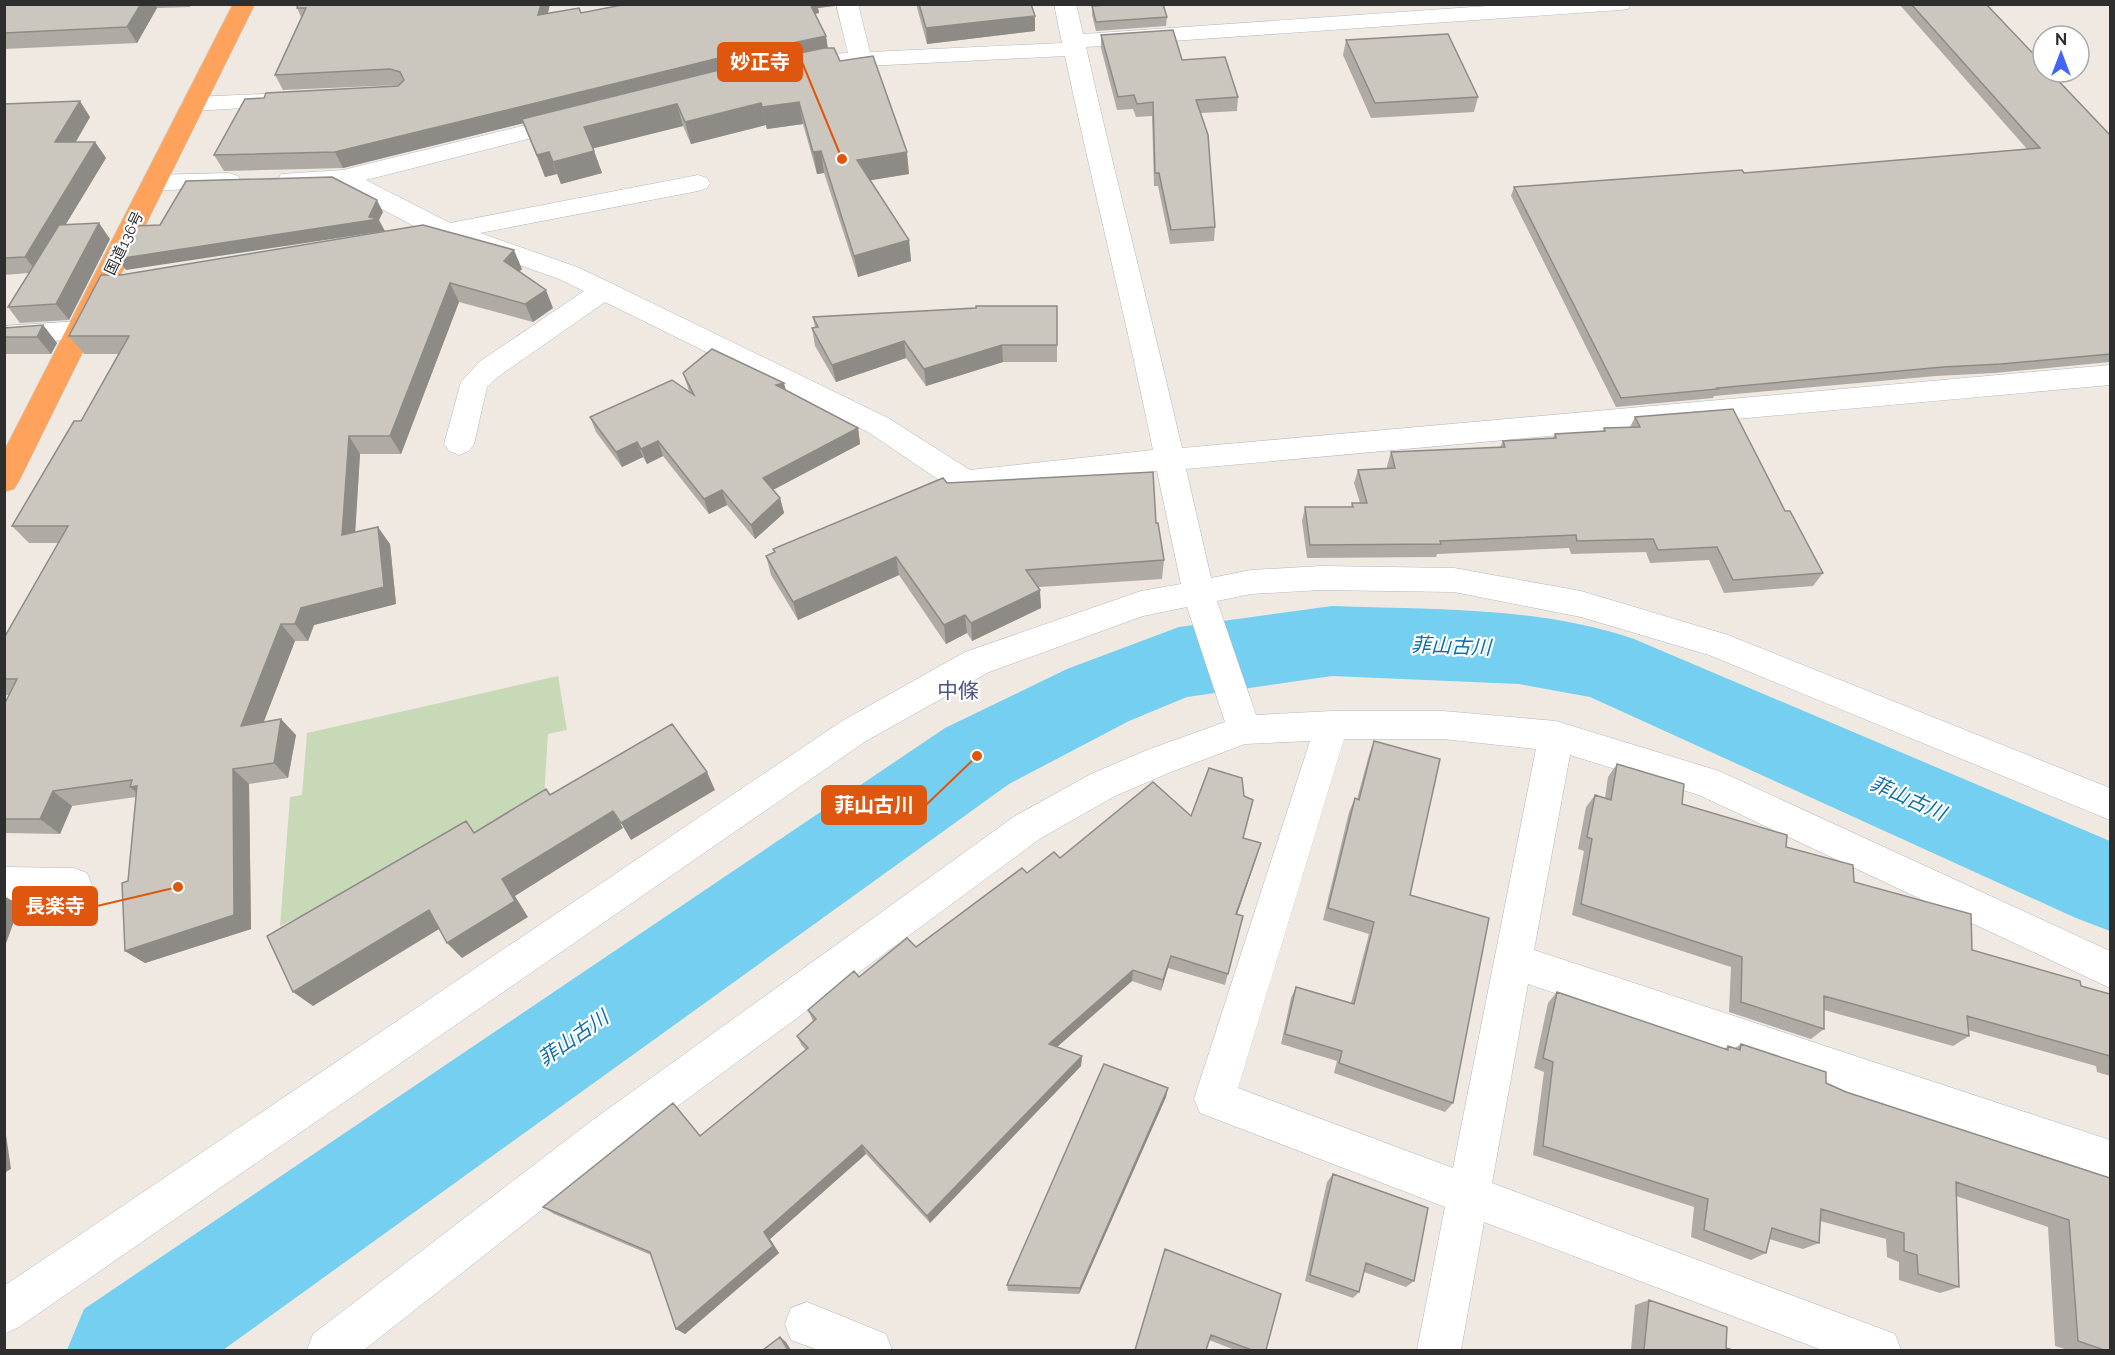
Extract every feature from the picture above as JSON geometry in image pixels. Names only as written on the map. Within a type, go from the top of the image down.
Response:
[{"type":"highway","name":"国道136号","points":[[4,481],[244,4]]},
{"type":"street","points":[[847,4],[861,59]]},
{"type":"street","points":[[1065,4],[1102,173],[1139,318],[1201,598],[1243,724]]},
{"type":"street","points":[[773,72],[827,61],[1620,4]]},
{"type":"street","points":[[193,104],[315,99]]},
{"type":"street","points":[[153,183],[343,178],[597,114]]},
{"type":"street","points":[[343,178],[447,231],[534,260],[604,290],[868,420],[922,452],[952,474],[968,481],[1059,470],[2110,375]]},
{"type":"street","points":[[401,238],[698,183]]},
{"type":"street","points":[[104,282],[134,282]]},
{"type":"street","points":[[459,444],[475,382],[489,369],[604,290]]},
{"type":"street","points":[[4,335],[81,330]]},
{"type":"street","points":[[4,1312],[854,731],[977,662],[1141,604],[1201,598],[1251,582],[1321,578],[1454,580],[1581,604],[1717,644],[2110,804]]},
{"type":"street","points":[[329,1350],[604,1136],[1028,827],[1103,785],[1243,724],[1443,725],[1556,736],[1707,782],[2110,970]]},
{"type":"street","points":[[1332,725],[1214,1099],[1879,1350]]},
{"type":"street","points":[[1439,1350],[1556,736]]},
{"type":"street","points":[[4,884],[74,885]]},
{"type":"street","points":[[1513,962],[2110,1161]]},
{"type":"street","points":[[807,1324],[870,1350]]},
{"type":"green space","points":[[558,676],[567,730],[548,734],[544,799],[280,926],[290,797],[302,795],[307,733]]},
{"type":"building","points":[[4,4],[141,4],[127,27],[4,33]]},
{"type":"building","points":[[298,4],[541,4],[538,15],[579,8],[581,13],[627,4],[810,4],[826,36],[715,59],[335,152],[214,155],[245,99],[264,98],[266,93],[398,86],[404,80],[400,72],[390,69],[275,75],[306,8],[297,8]]},
{"type":"building","points":[[919,4],[1031,4],[1035,16],[926,28]]},
{"type":"building","points":[[1163,4],[1167,17],[1096,22],[1092,6]]},
{"type":"building","points":[[1911,4],[1986,4],[2031,51],[2031,84],[2061,84],[2110,135],[2110,354],[1943,367],[1621,398],[1514,187],[1742,170],[1744,173],[2040,148]]},
{"type":"building","points":[[1173,30],[1182,60],[1225,57],[1238,97],[1196,100],[1208,135],[1215,227],[1171,230],[1159,173],[1155,173],[1153,102],[1137,104],[1134,95],[1118,97],[1101,35]]},
{"type":"building","points":[[1448,34],[1478,97],[1375,103],[1346,40]]},
{"type":"building","points":[[824,48],[834,48],[840,61],[873,56],[907,152],[857,160],[909,240],[854,256],[821,151],[813,152],[799,102],[762,107],[761,103],[685,122],[677,104],[584,127],[594,151],[553,162],[549,152],[537,155],[522,119],[715,71]]},
{"type":"building","points":[[80,101],[55,142],[95,142],[25,257],[4,258],[4,104]]},
{"type":"building","points":[[332,177],[377,200],[369,217],[379,219],[117,259],[134,226],[160,225],[186,181]]},
{"type":"building","points":[[99,223],[56,304],[8,307],[59,225]]},
{"type":"building","points":[[423,225],[514,250],[504,261],[546,290],[525,304],[450,283],[390,436],[349,436],[342,535],[378,527],[384,587],[301,608],[295,624],[281,624],[241,726],[281,719],[274,763],[233,769],[234,915],[125,951],[122,883],[128,881],[137,786],[130,787],[132,780],[53,791],[40,819],[4,819],[4,705],[17,679],[4,679],[4,638],[68,526],[12,526],[74,421],[81,421],[129,336],[69,336],[101,275],[121,275]]},
{"type":"building","points":[[976,306],[1057,306],[1057,345],[1002,345],[924,369],[904,341],[832,365],[812,328],[818,327],[813,317],[976,308]]},
{"type":"building","points":[[43,325],[37,337],[4,337],[4,328]]},
{"type":"building","points":[[712,349],[784,383],[776,385],[858,428],[763,478],[780,498],[751,525],[722,490],[704,499],[658,441],[641,449],[637,442],[616,452],[590,417],[672,380],[694,395],[683,373]]},
{"type":"building","points":[[1733,409],[1785,511],[1790,511],[1823,573],[1733,580],[1717,547],[1658,550],[1653,539],[1577,541],[1576,535],[1440,541],[1441,544],[1310,545],[1305,507],[1353,507],[1352,503],[1367,503],[1358,470],[1395,468],[1391,452],[1505,447],[1503,441],[1556,438],[1555,434],[1605,431],[1604,428],[1640,427],[1635,417]]},
{"type":"building","points":[[1153,472],[1156,523],[1158,523],[1164,560],[1026,570],[1040,590],[971,623],[965,615],[944,625],[896,557],[793,602],[766,556],[775,552],[773,549],[943,478],[947,483]]},
{"type":"building","points":[[672,724],[707,772],[621,823],[613,811],[502,879],[515,901],[447,943],[429,910],[293,992],[267,936],[466,821],[474,833],[546,789],[550,795]]},
{"type":"building","points":[[1374,741],[1440,759],[1410,895],[1489,918],[1453,1103],[1339,1063],[1342,1051],[1285,1034],[1296,987],[1354,1004],[1374,922],[1328,908],[1355,798],[1359,800]]},
{"type":"building","points":[[1617,764],[1684,784],[1682,804],[1787,835],[1786,847],[1853,865],[1854,882],[1971,914],[1972,950],[2080,981],[2081,986],[2110,994],[2110,1056],[1967,1016],[1969,1036],[1824,996],[1824,1029],[1741,1002],[1742,957],[1581,904],[1592,839],[1587,837],[1595,795],[1611,800]]},
{"type":"building","points":[[1209,768],[1242,778],[1244,796],[1253,800],[1243,838],[1261,843],[1236,914],[1243,916],[1228,974],[1171,956],[1163,980],[1133,970],[1049,1044],[1082,1056],[927,1216],[862,1145],[764,1232],[773,1246],[676,1329],[650,1252],[543,1207],[673,1103],[700,1136],[808,1048],[797,1036],[816,1019],[808,1010],[854,971],[859,977],[907,938],[916,947],[1022,868],[1027,873],[1054,852],[1060,858],[1153,782],[1191,816]]},
{"type":"building","points":[[1557,992],[1728,1050],[1728,1046],[1740,1050],[1741,1044],[1826,1072],[1826,1083],[1846,1092],[2110,1178],[2110,1350],[2078,1341],[2069,1220],[1956,1182],[1959,1287],[1918,1274],[1917,1255],[1904,1251],[1904,1233],[1821,1209],[1819,1243],[1772,1228],[1766,1253],[1704,1230],[1708,1199],[1543,1146],[1553,1062],[1543,1058]]},
{"type":"building","points":[[1104,1064],[1168,1088],[1080,1288],[1007,1285]]},
{"type":"building","points":[[1333,1174],[1428,1208],[1414,1281],[1366,1263],[1359,1292],[1310,1275]]},
{"type":"building","points":[[1165,1249],[1281,1294],[1266,1350],[1252,1350],[1211,1335],[1206,1350],[1135,1350]]},
{"type":"building","points":[[1649,1300],[1727,1327],[1726,1348],[1733,1350],[1644,1350]]},
{"type":"building","points":[[780,1337],[788,1350],[763,1350]]},
{"type":"waterway","name":"菲山古川","points":[[125,1350],[977,756],[1098,695],[1179,663],[1332,641],[1519,649],[1603,664],[2110,887]]},
{"type":"place","name":"妙正寺","points":[[842,159]]},
{"type":"place","name":"菲山古川","points":[[977,756]]},
{"type":"place","name":"長楽寺","points":[[178,887]]},
{"type":"district","name":"中條","points":[[958,690]]}]
